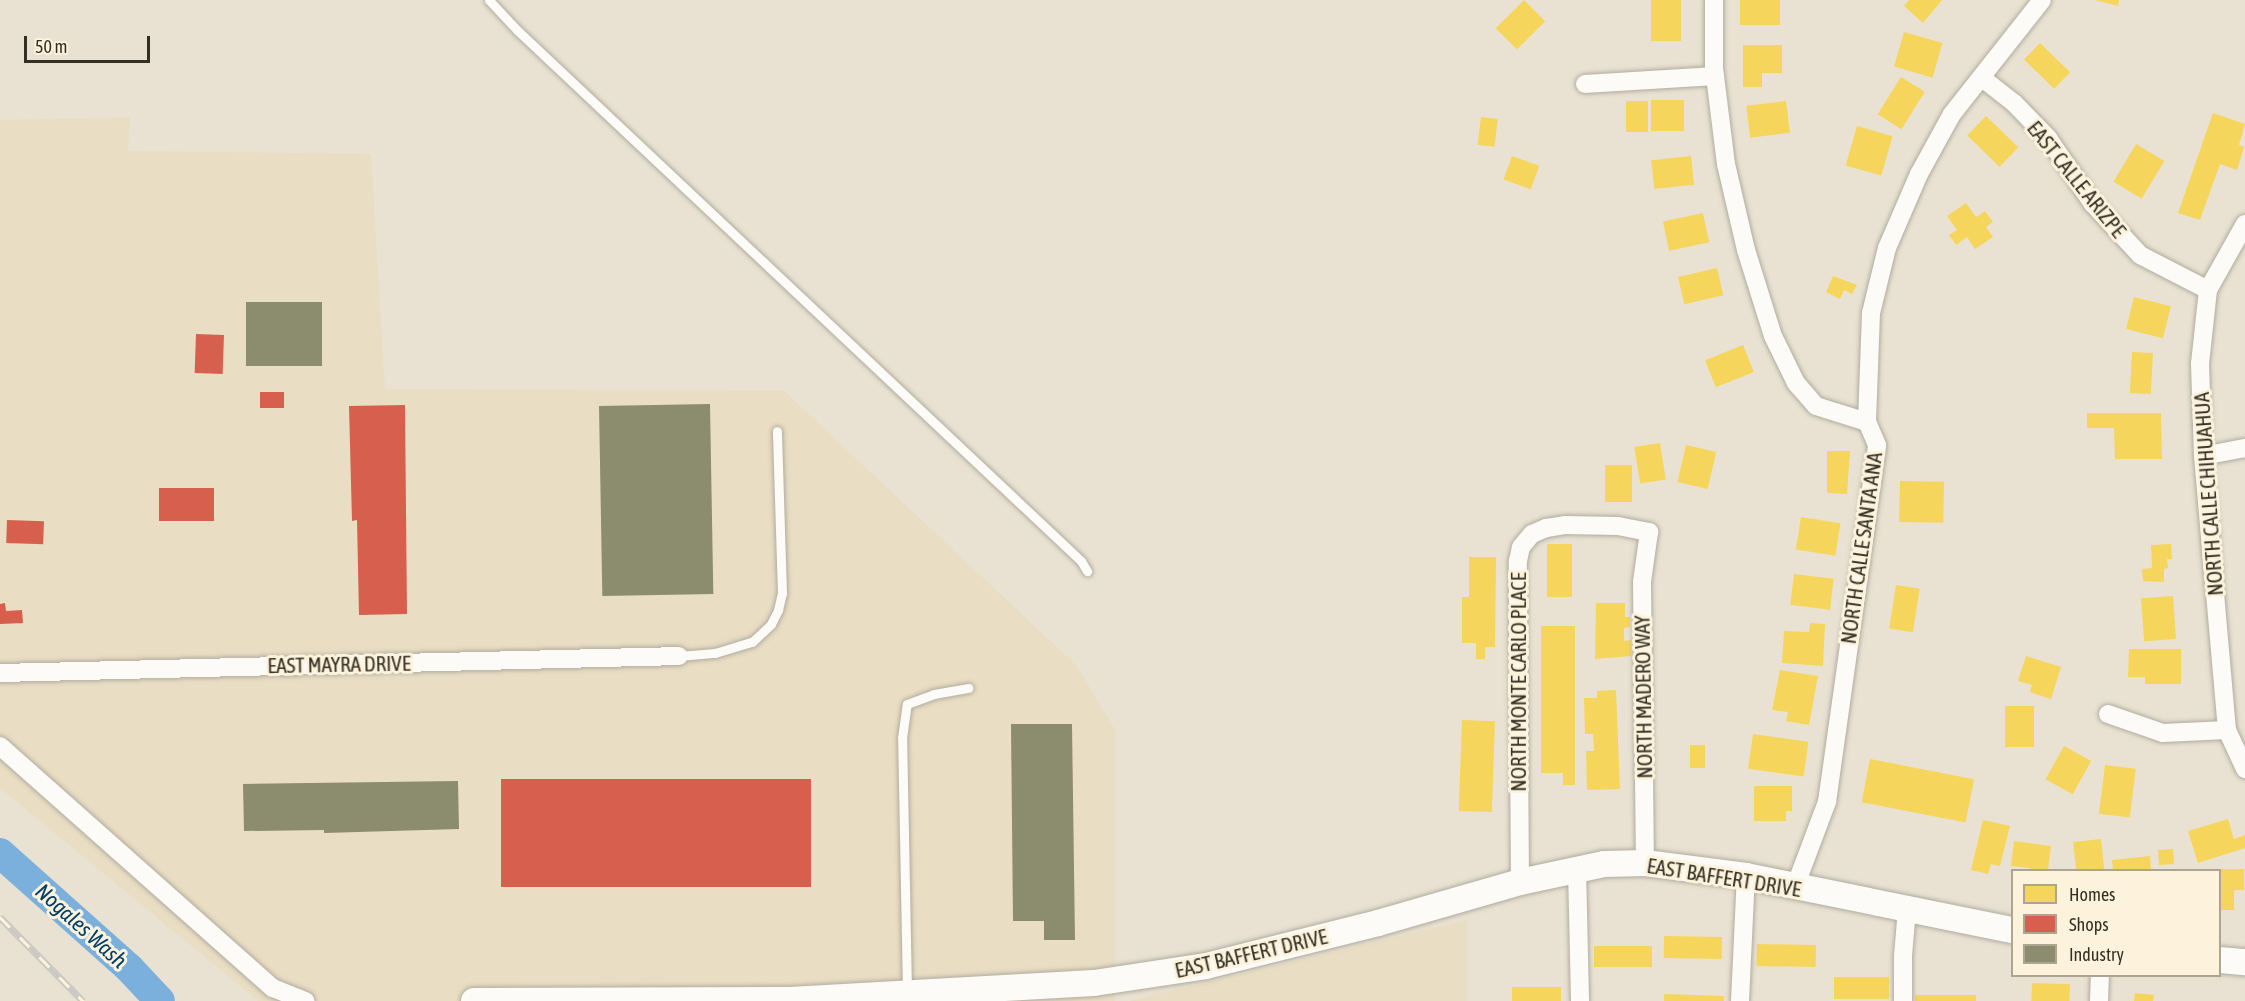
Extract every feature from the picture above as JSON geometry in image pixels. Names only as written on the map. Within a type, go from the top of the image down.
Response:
[{"type":"street","points":[[1714,0],[1715,76],[1726,164],[1746,250],[1773,336],[1796,382],[1816,406],[1867,422]]},
{"type":"street","name":"NORTH CALLE SANTA ANA","points":[[1795,887],[1827,802],[1876,445],[1867,422],[1871,313],[1887,248],[1919,174],[1952,114],[1983,78],[2042,0]]},
{"type":"street","points":[[1585,84],[1715,76]]},
{"type":"street","name":"EAST CALLE ARIZPE","points":[[1983,78],[2014,103],[2048,138],[2093,204],[2140,255],[2208,290]]},
{"type":"street","name":"NORTH CALLE CHIHUAHUA","points":[[2245,224],[2208,290],[2200,364],[2203,456],[2227,730],[2245,769]]},
{"type":"street","points":[[2203,456],[2245,448]]},
{"type":"street","name":"NORTH MONTE CARLO PLACE","points":[[1520,882],[1517,576],[1521,547],[1532,534],[1546,528],[1565,525],[1618,526],[1649,532]]},
{"type":"street","name":"NORTH MADERO WAY","points":[[1645,863],[1642,582],[1649,532]]},
{"type":"street","name":"EAST MAYRA DRIVE","points":[[0,673],[679,656]]},
{"type":"street","points":[[2108,714],[2163,733],[2227,730]]},
{"type":"street","points":[[0,746],[273,988],[305,1001]]},
{"type":"street","name":"EAST BAFFERT DRIVE","points":[[474,1001],[790,1000],[1094,983],[1206,966],[1378,923],[1577,868],[1645,863],[1746,876],[2011,930]]},
{"type":"street","points":[[1577,868],[1580,1001]]},
{"type":"street","points":[[1740,1001],[1746,876]]},
{"type":"street","points":[[1903,1001],[1903,956],[1907,908]]},
{"type":"street","points":[[2221,960],[2245,962]]},
{"type":"street","points":[[2099,1001],[2100,977]]},
{"type":"lane","points":[[489,0],[517,30],[1081,561],[1088,571]]},
{"type":"lane","points":[[679,656],[715,653],[752,642],[771,624],[778,610],[782,593],[777,431]]},
{"type":"lane","points":[[907,993],[902,738],[907,704],[934,694],[968,688]]},
{"type":"shaded area","points":[[130,117],[128,151],[371,154],[385,389],[783,390],[1077,666],[1115,730],[1115,1001],[258,1001],[0,788],[0,120]]},
{"type":"shaded area","points":[[1467,920],[1467,1001],[1129,1001]]},
{"type":"building: Homes","points":[[1524,0],[1545,21],[1517,49],[1496,28]]},
{"type":"building: Homes","points":[[1651,0],[1681,0],[1681,41],[1651,41]]},
{"type":"building: Homes","points":[[1740,0],[1780,0],[1780,25],[1740,25]]},
{"type":"building: Homes","points":[[1909,0],[1942,0],[1923,23],[1904,6]]},
{"type":"building: Homes","points":[[2095,0],[2119,0],[2118,6]]},
{"type":"building: Homes","points":[[1904,32],[1942,43],[1933,78],[1894,67]]},
{"type":"building: Homes","points":[[2040,43],[2070,72],[2054,89],[2024,60]]},
{"type":"building: Homes","points":[[1743,45],[1782,45],[1782,73],[1762,73],[1762,87],[1743,87]]},
{"type":"building: Homes","points":[[1901,77],[1925,92],[1901,129],[1878,114]]},
{"type":"building: Homes","points":[[1651,100],[1684,100],[1684,131],[1651,131]]},
{"type":"building: Homes","points":[[1626,101],[1648,101],[1648,132],[1626,132]]},
{"type":"building: Homes","points":[[1786,101],[1790,133],[1750,138],[1746,106]]},
{"type":"building: Homes","points":[[2213,113],[2245,124],[2239,145],[2244,147],[2237,170],[2220,164],[2200,220],[2178,213]]},
{"type":"building: Homes","points":[[1986,116],[2018,147],[2000,167],[1967,135]]},
{"type":"building: Homes","points":[[1481,117],[1498,119],[1494,147],[1478,145]]},
{"type":"building: Homes","points":[[1857,126],[1893,136],[1881,176],[1846,165]]},
{"type":"building: Homes","points":[[2136,144],[2164,161],[2142,199],[2113,182]]},
{"type":"building: Homes","points":[[1512,156],[1539,166],[1531,189],[1503,179]]},
{"type":"building: Homes","points":[[1691,156],[1694,185],[1654,189],[1651,160]]},
{"type":"building: Homes","points":[[1966,203],[1976,217],[1985,211],[1993,222],[1986,227],[1993,237],[1975,249],[1967,237],[1956,245],[1949,235],[1957,230],[1947,216]]},
{"type":"building: Homes","points":[[1703,213],[1709,242],[1669,251],[1663,222]]},
{"type":"building: Homes","points":[[1717,268],[1723,295],[1684,304],[1678,277]]},
{"type":"building: Homes","points":[[1833,276],[1857,285],[1852,294],[1844,290],[1840,299],[1826,292]]},
{"type":"building: Homes","points":[[2134,297],[2171,306],[2163,338],[2126,329]]},
{"type":"building: Homes","points":[[1743,345],[1754,372],[1716,387],[1705,360]]},
{"type":"building: Homes","points":[[2132,352],[2153,353],[2151,394],[2130,393]]},
{"type":"building: Homes","points":[[2087,413],[2161,413],[2162,459],[2115,459],[2114,428],[2087,428]]},
{"type":"building: Homes","points":[[1660,443],[1666,480],[1640,484],[1634,447]]},
{"type":"building: Homes","points":[[1686,445],[1716,452],[1708,489],[1677,482]]},
{"type":"building: Homes","points":[[1827,451],[1850,451],[1847,494],[1827,493]]},
{"type":"building: Homes","points":[[1605,465],[1632,465],[1632,502],[1605,502]]},
{"type":"building: Homes","points":[[1900,481],[1944,482],[1943,523],[1899,522]]},
{"type":"building: Homes","points":[[1801,517],[1841,523],[1835,556],[1796,550]]},
{"type":"building: Homes","points":[[1547,544],[1572,544],[1572,597],[1547,597]]},
{"type":"building: Homes","points":[[2171,544],[2172,559],[2167,559],[2168,568],[2164,569],[2164,582],[2143,581],[2142,569],[2152,568],[2151,545]]},
{"type":"building: Homes","points":[[1469,557],[1496,557],[1495,647],[1485,647],[1485,659],[1476,659],[1476,643],[1462,643],[1462,597],[1469,597]]},
{"type":"building: Homes","points":[[1794,574],[1834,579],[1830,610],[1790,605]]},
{"type":"building: Homes","points":[[1896,585],[1920,589],[1913,632],[1889,628]]},
{"type":"building: Homes","points":[[2173,596],[2176,639],[2144,641],[2141,598]]},
{"type":"building: Homes","points":[[1596,603],[1625,603],[1625,617],[1630,617],[1630,627],[1624,628],[1624,641],[1631,640],[1631,656],[1595,659]]},
{"type":"building: Homes","points":[[1810,623],[1825,624],[1823,666],[1782,663],[1784,631],[1809,632]]},
{"type":"building: Homes","points":[[1541,626],[1575,626],[1575,785],[1563,785],[1563,773],[1541,773]]},
{"type":"building: Homes","points":[[2129,649],[2181,649],[2181,684],[2145,684],[2145,677],[2128,677]]},
{"type":"building: Homes","points":[[2026,656],[2061,667],[2051,699],[2030,692],[2032,685],[2018,681]]},
{"type":"building: Homes","points":[[1780,670],[1818,676],[1809,725],[1786,721],[1788,712],[1772,710]]},
{"type":"building: Homes","points":[[1616,690],[1620,789],[1587,790],[1586,751],[1594,751],[1593,734],[1585,734],[1584,698],[1597,698],[1597,691]]},
{"type":"building: Homes","points":[[2005,706],[2034,706],[2034,747],[2005,747]]},
{"type":"building: Homes","points":[[1462,720],[1495,721],[1492,812],[1459,811]]},
{"type":"building: Homes","points":[[1753,734],[1808,742],[1804,776],[1748,769]]},
{"type":"building: Homes","points":[[1690,745],[1705,745],[1705,768],[1690,768]]},
{"type":"building: Homes","points":[[2064,746],[2091,761],[2073,794],[2046,779]]},
{"type":"building: Homes","points":[[1870,759],[1974,779],[1966,822],[1862,802]]},
{"type":"building: Homes","points":[[2105,765],[2136,769],[2130,817],[2099,814]]},
{"type":"building: Homes","points":[[1754,786],[1792,786],[1792,811],[1786,811],[1786,821],[1754,821]]},
{"type":"building: Homes","points":[[2228,819],[2234,839],[2245,835],[2245,848],[2198,863],[2188,831]]},
{"type":"building: Homes","points":[[1983,820],[2010,826],[2000,866],[1991,864],[1988,874],[1971,870]]},
{"type":"building: Homes","points":[[2101,839],[2104,869],[2076,869],[2073,842]]},
{"type":"building: Homes","points":[[2014,841],[2051,846],[2048,869],[2011,866]]},
{"type":"building: Homes","points":[[2173,849],[2174,864],[2159,865],[2158,850]]},
{"type":"building: Homes","points":[[2150,856],[2151,869],[2113,869],[2112,860]]},
{"type":"building: Homes","points":[[2221,869],[2244,869],[2244,890],[2234,890],[2234,910],[2221,910]]},
{"type":"building: Homes","points":[[1664,936],[1722,937],[1722,959],[1664,958]]},
{"type":"building: Homes","points":[[1757,944],[1816,945],[1816,967],[1757,966]]},
{"type":"building: Homes","points":[[1594,946],[1652,946],[1652,967],[1594,967]]},
{"type":"building: Homes","points":[[1834,977],[1889,977],[1889,999],[1834,999]]},
{"type":"building: Homes","points":[[2032,983],[2070,984],[2069,1001],[2031,1001]]},
{"type":"building: Homes","points":[[1512,987],[1561,987],[1561,1001],[1512,1001]]},
{"type":"building: Homes","points":[[2135,993],[2154,995],[2153,1001],[2134,1001]]},
{"type":"building: Homes","points":[[1664,994],[1724,996],[1724,1001],[1664,1001]]},
{"type":"building: Homes","points":[[1915,995],[1976,995],[1976,1001],[1915,1001]]},
{"type":"building: Shops","points":[[196,334],[224,335],[223,374],[195,373]]},
{"type":"building: Shops","points":[[260,392],[284,392],[284,408],[260,408]]},
{"type":"building: Shops","points":[[405,405],[407,614],[359,615],[357,520],[352,521],[349,406]]},
{"type":"building: Shops","points":[[159,488],[214,488],[214,521],[159,521]]},
{"type":"building: Shops","points":[[7,520],[44,521],[43,544],[6,543]]},
{"type":"building: Shops","points":[[5,603],[6,611],[22,610],[23,623],[0,624],[0,604]]},
{"type":"building: Shops","points":[[501,779],[811,779],[811,887],[501,887]]},
{"type":"building: Industry","points":[[246,302],[322,302],[322,366],[246,366]]},
{"type":"building: Industry","points":[[710,404],[713,594],[602,596],[599,406]]},
{"type":"building: Industry","points":[[1011,724],[1072,724],[1075,940],[1044,940],[1044,921],[1013,921]]},
{"type":"building: Industry","points":[[458,781],[459,829],[324,833],[324,830],[244,831],[243,784]]},
{"type":"waterway","name":"Nogales Wash","points":[[0,853],[129,968],[160,1001]]},
{"type":"railway","points":[[0,917],[83,1001]]}]
